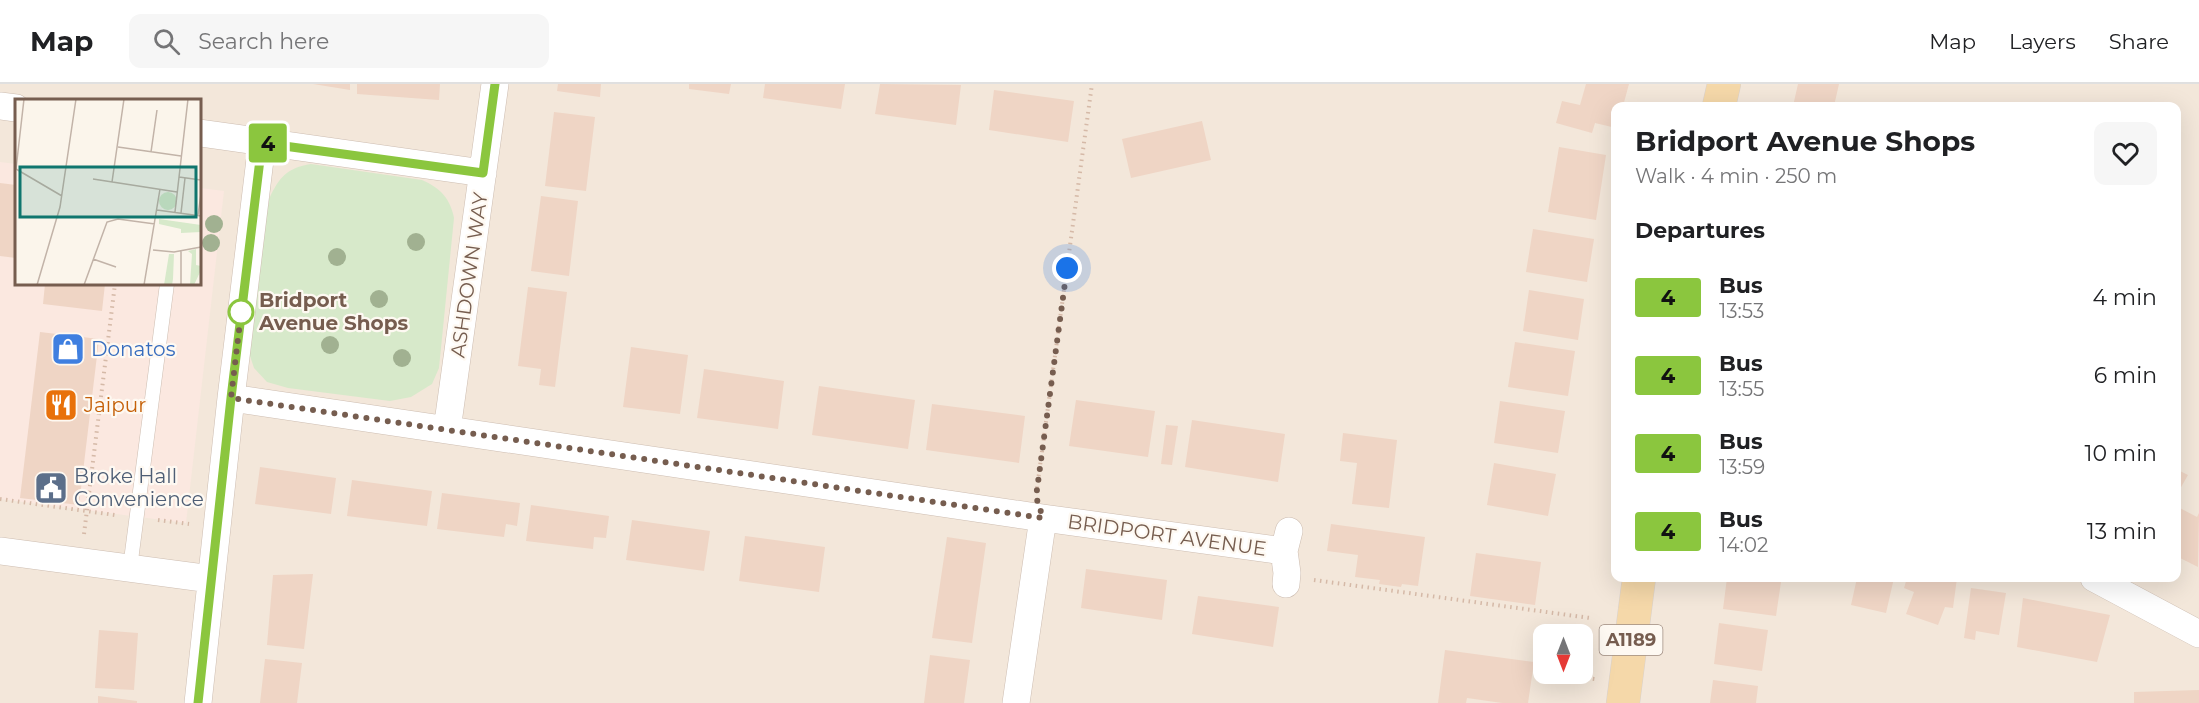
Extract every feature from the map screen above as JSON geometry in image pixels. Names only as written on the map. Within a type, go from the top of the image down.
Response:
[{"type":"main road","points":[[1720,102],[1724,84]]},
{"type":"main road","name":"A1189","points":[[1623,703],[1638,582]]},
{"type":"street","name":"ASHDOWN WAY","points":[[447,430],[495,84]]},
{"type":"street","points":[[0,106],[15,108]]},
{"type":"street","points":[[201,133],[483,173]]},
{"type":"street","points":[[198,703],[231,398],[262,143]]},
{"type":"street","name":"BRIDPORT AVENUE","points":[[231,398],[1043,518],[1286,560]]},
{"type":"street","points":[[1016,703],[1043,518]]},
{"type":"street","points":[[0,551],[211,579]]},
{"type":"street","points":[[2102,582],[2199,634]]},
{"type":"lane","points":[[130,568],[167,285]]},
{"type":"path","points":[[1043,518],[1036,497],[1092,84]]},
{"type":"path","points":[[81,562],[115,285]]},
{"type":"path","points":[[0,500],[217,529]]},
{"type":"path","points":[[1286,560],[1304,578],[1590,618]]},
{"type":"shaded area","points":[[0,84],[2199,84],[2199,703],[0,703]]},
{"type":"shaded area","points":[[0,162],[15,164],[15,285],[201,285],[201,188],[224,191],[186,523],[0,499]]},
{"type":"green space","points":[[311,164],[422,180],[439,190],[450,205],[454,218],[439,368],[432,384],[411,397],[390,401],[288,388],[267,382],[254,368],[248,350],[269,199],[280,179],[296,168]]},
{"type":"building","points":[[313,84],[350,84],[350,90]]},
{"type":"building","points":[[357,84],[440,84],[439,100],[357,94]]},
{"type":"building","points":[[558,84],[601,84],[600,97],[557,91]]},
{"type":"building","points":[[689,84],[731,84],[729,94],[689,89]]},
{"type":"building","points":[[765,84],[845,84],[841,109],[763,98]]},
{"type":"building","points":[[880,84],[961,85],[956,125],[875,114]]},
{"type":"building","points":[[1586,84],[1629,84],[1624,102],[1611,102],[1611,127],[1595,123],[1592,133],[1556,123],[1562,101],[1580,105]]},
{"type":"building","points":[[1798,84],[1839,84],[1835,102],[1794,102]]},
{"type":"building","points":[[994,90],[1074,101],[1068,142],[989,130]]},
{"type":"building","points":[[554,112],[595,117],[586,191],[545,186]]},
{"type":"building","points":[[1202,121],[1211,160],[1131,178],[1122,139]]},
{"type":"building","points":[[1559,147],[1606,155],[1596,220],[1548,212]]},
{"type":"building","points":[[0,183],[15,185],[15,258],[0,256]]},
{"type":"building","points":[[541,196],[578,201],[569,276],[531,271]]},
{"type":"building","points":[[1533,229],[1594,239],[1587,282],[1526,272]]},
{"type":"building","points":[[45,285],[105,285],[102,311],[43,304]]},
{"type":"building","points":[[528,287],[567,292],[555,387],[539,385],[541,369],[518,366]]},
{"type":"building","points":[[1529,290],[1584,299],[1578,340],[1523,331]]},
{"type":"building","points":[[40,332],[99,339],[79,505],[20,498]]},
{"type":"building","points":[[1515,342],[1575,351],[1568,396],[1508,387]]},
{"type":"building","points":[[631,347],[688,355],[680,414],[623,407]]},
{"type":"building","points":[[704,369],[784,381],[778,429],[697,418]]},
{"type":"building","points":[[819,386],[915,400],[908,449],[812,435]]},
{"type":"building","points":[[1076,400],[1155,411],[1148,457],[1069,446]]},
{"type":"building","points":[[1500,401],[1565,411],[1558,453],[1494,443]]},
{"type":"building","points":[[932,404],[1025,416],[1019,463],[926,450]]},
{"type":"building","points":[[1192,420],[1285,434],[1278,482],[1185,467]]},
{"type":"building","points":[[1166,425],[1178,426],[1172,465],[1161,464]]},
{"type":"building","points":[[1343,433],[1397,440],[1389,508],[1352,504],[1357,463],[1340,461]]},
{"type":"building","points":[[1494,463],[1556,474],[1548,516],[1487,505]]},
{"type":"building","points":[[260,467],[336,478],[331,514],[255,504]]},
{"type":"building","points":[[2181,472],[2188,475],[2181,487]]},
{"type":"building","points":[[352,480],[432,491],[427,526],[347,516]]},
{"type":"building","points":[[442,493],[520,503],[517,526],[506,524],[504,537],[437,529]]},
{"type":"building","points":[[531,505],[609,516],[606,538],[594,537],[593,549],[526,541]]},
{"type":"building","points":[[2181,509],[2197,517],[2199,513],[2198,567],[2181,558]]},
{"type":"building","points":[[632,520],[710,531],[704,571],[626,560]]},
{"type":"building","points":[[1331,524],[1425,537],[1418,586],[1402,584],[1401,587],[1379,584],[1380,580],[1355,577],[1358,555],[1327,551]]},
{"type":"building","points":[[745,536],[825,547],[819,592],[739,581]]},
{"type":"building","points":[[947,537],[986,543],[972,643],[932,638]]},
{"type":"building","points":[[1476,553],[1541,562],[1535,605],[1470,596]]},
{"type":"building","points":[[1086,569],[1167,580],[1162,620],[1081,608]]},
{"type":"building","points":[[313,574],[304,649],[267,645],[273,575]]},
{"type":"building","points":[[1726,582],[1781,582],[1776,616],[1723,609]]},
{"type":"building","points":[[1856,582],[1893,582],[1886,613],[1851,605]]},
{"type":"building","points":[[1906,582],[1956,582],[1953,608],[1945,607],[1938,625],[1906,614],[1914,592],[1904,588]]},
{"type":"building","points":[[1971,588],[2006,593],[1999,635],[1976,631],[1975,640],[1964,638]]},
{"type":"building","points":[[1198,596],[1279,607],[1273,647],[1192,634]]},
{"type":"building","points":[[2023,598],[2110,615],[2097,662],[2017,647]]},
{"type":"building","points":[[1719,623],[1768,630],[1762,671],[1714,664]]},
{"type":"building","points":[[99,630],[138,633],[134,690],[95,688]]},
{"type":"building","points":[[1445,650],[1533,662],[1528,703],[1502,703],[1467,698],[1466,703],[1438,703]]},
{"type":"building","points":[[930,655],[970,660],[964,703],[924,703]]},
{"type":"building","points":[[265,659],[302,663],[297,703],[260,703]]},
{"type":"building","points":[[1713,680],[1758,686],[1756,703],[1710,703]]},
{"type":"building","points":[[2199,690],[2199,703],[2134,703],[2134,692]]},
{"type":"building","points":[[98,696],[137,701],[137,703],[98,703]]},
{"type":"bus line","name":"4","points":[[198,703],[231,398],[262,143],[483,173],[495,84]]},
{"type":"place","name":"Bridport Avenue Shops","points":[[241,312]]},
{"type":"place","name":"Donatos","points":[[68,349]]},
{"type":"place","name":"Jaipur","points":[[61,405]]},
{"type":"place","name":"Broke Hall Convenience","points":[[51,488]]},
{"type":"route","points":[[241,312],[242,305],[231,398],[1043,518],[1036,497],[1067,268]]}]
